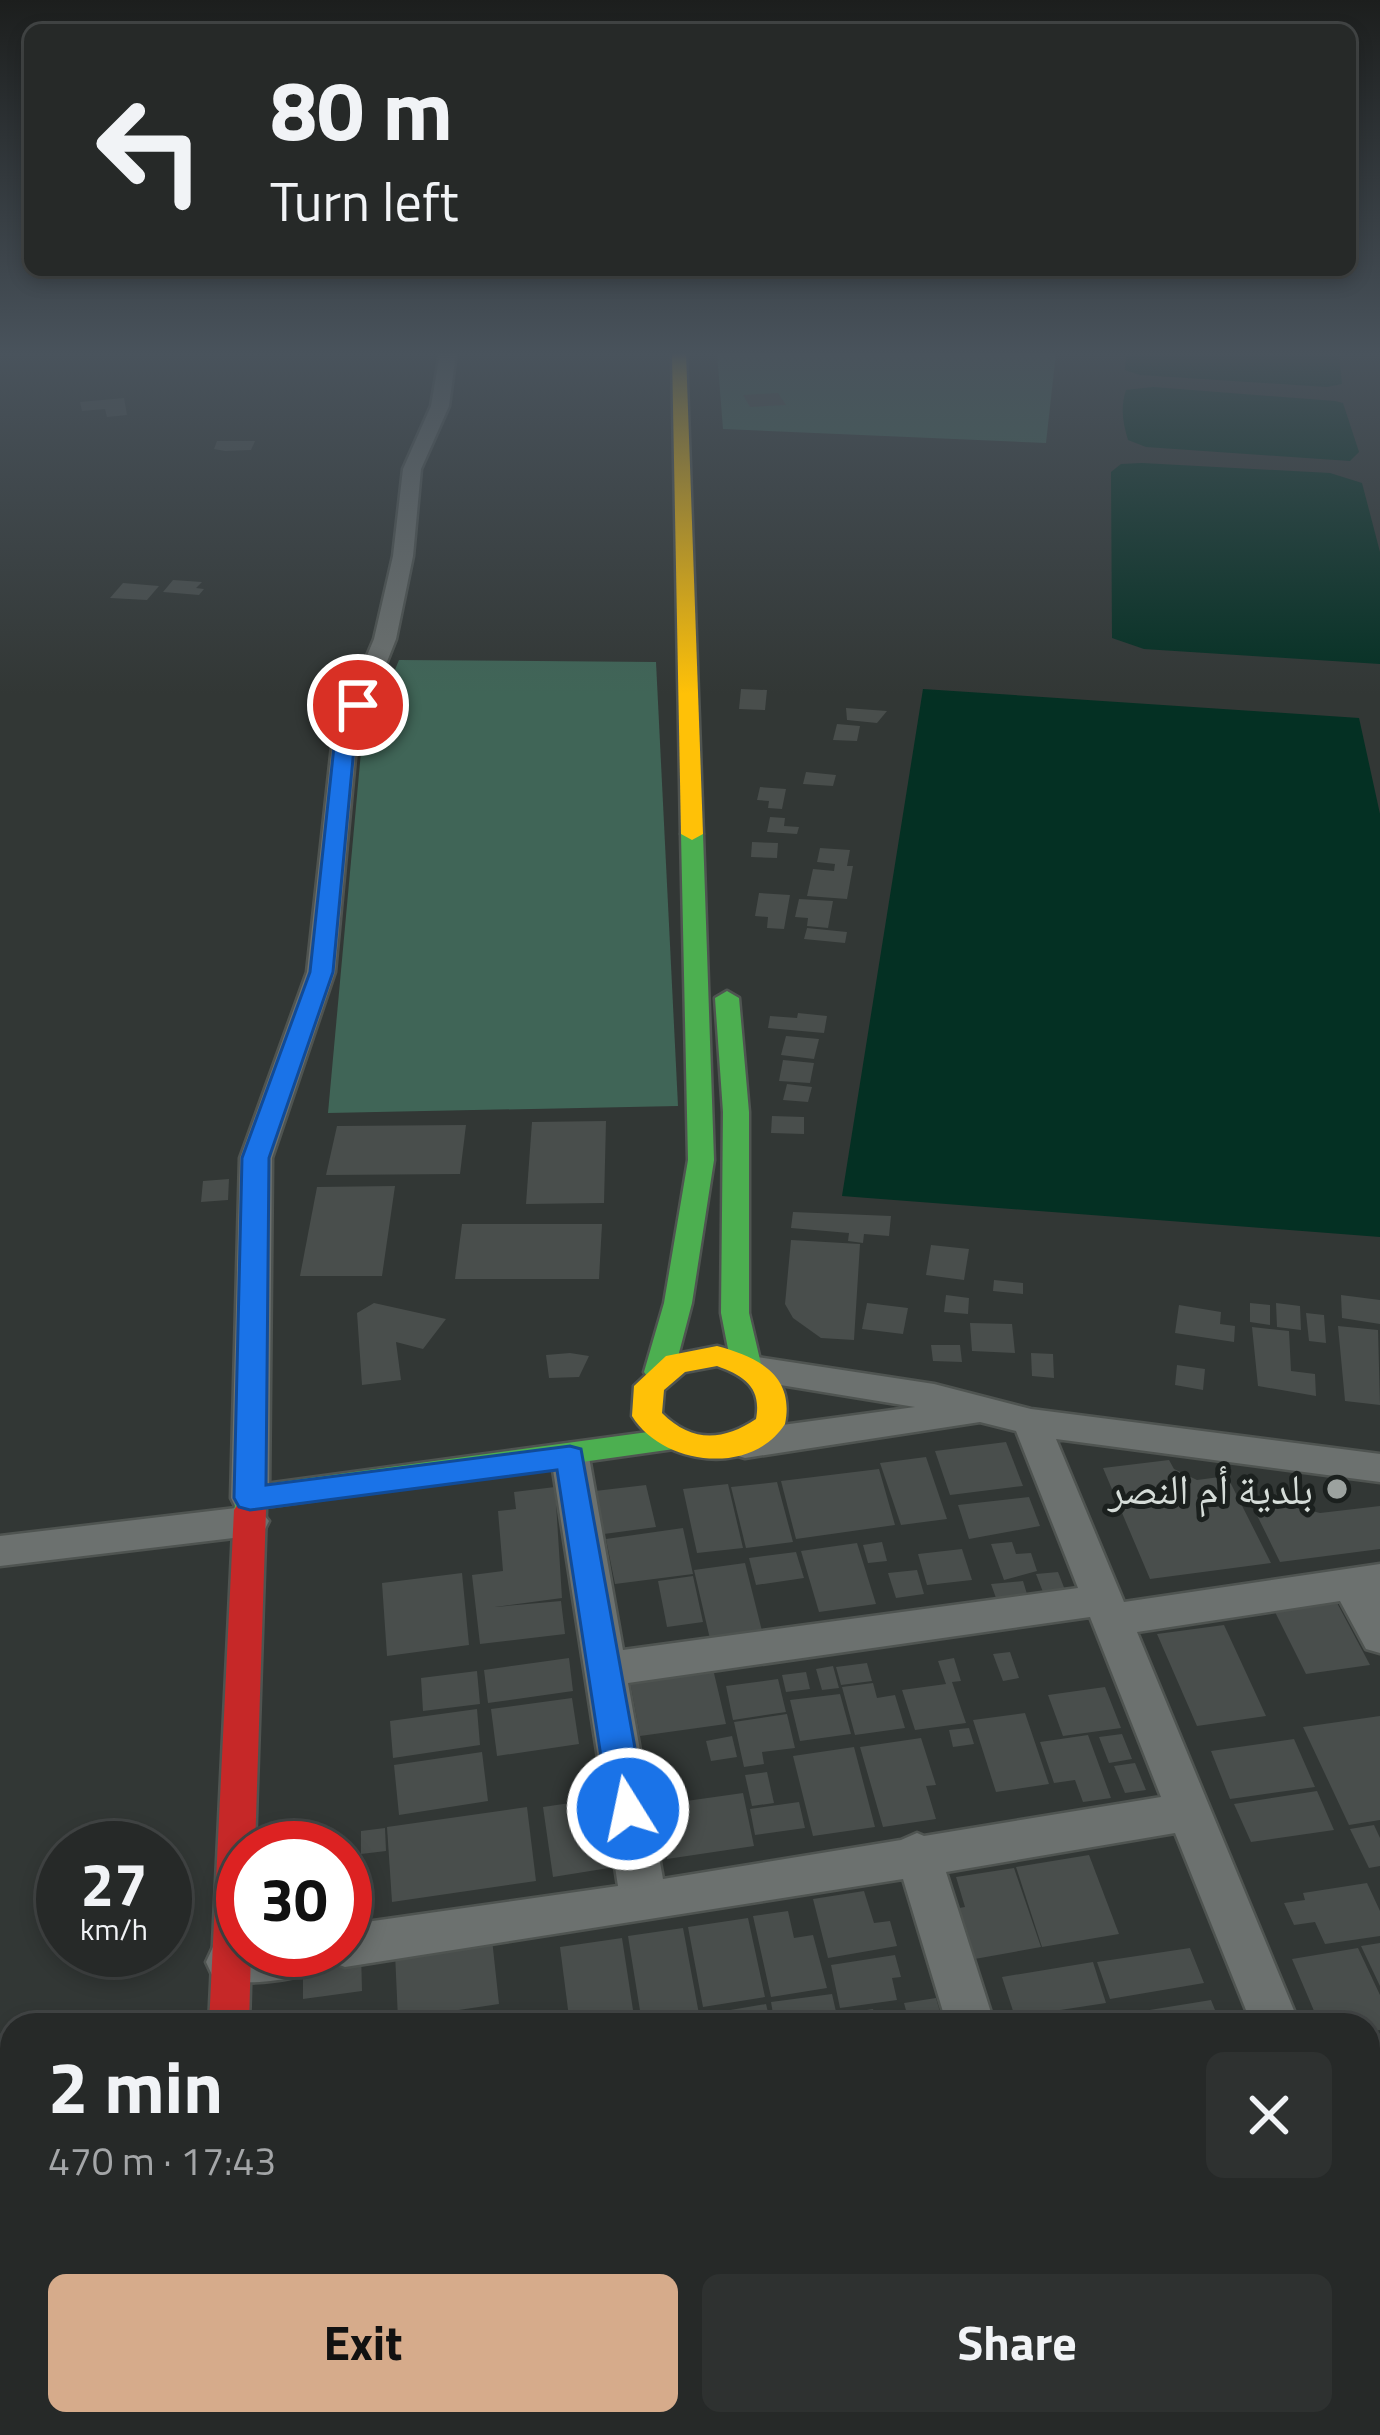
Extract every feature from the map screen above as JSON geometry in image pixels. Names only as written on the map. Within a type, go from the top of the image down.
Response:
[{"type":"street","points":[[236,1821],[250,1510],[256,1158],[321,972],[345,737],[386,640],[403,556],[413,467]]},
{"type":"street","points":[[670,1440],[646,1416],[644,1400],[659,1372],[678,1303],[701,1160],[682,467]]},
{"type":"street","points":[[701,467],[716,723]]},
{"type":"street","points":[[720,831],[723,937]]},
{"type":"street","points":[[726,981],[736,1112],[735,1313],[751,1367],[776,1395],[776,1410],[759,1435],[743,1444]]},
{"type":"street","points":[[659,1372],[696,1357],[717,1356],[751,1367],[934,1397],[1031,1422],[1380,1468]]},
{"type":"street","points":[[0,1551],[670,1440],[704,1450],[980,1410]]},
{"type":"street","points":[[1031,1422],[1271,2013]]},
{"type":"street","points":[[570,1457],[644,1903]]},
{"type":"street","points":[[603,1670],[1365,1581],[1380,1637]]},
{"type":"street","points":[[372,1942],[644,1903],[1190,1810]]},
{"type":"street","points":[[917,1853],[967,2013]]},
{"type":"street","points":[[229,2013],[230,1977]]},
{"type":"shaded area","points":[[1118,467],[1210,467],[1330,473],[1362,483],[1380,552],[1380,664],[1144,649],[1112,638],[1111,472]]},
{"type":"shaded area","points":[[399,660],[656,662],[678,1106],[328,1113],[361,752]]},
{"type":"shaded area","points":[[923,689],[1359,718],[1380,814],[1380,1237],[842,1196]]},
{"type":"building","points":[[173,580],[202,582],[196,588],[204,589],[199,595],[163,592]]},
{"type":"building","points":[[123,583],[159,586],[147,600],[110,598]]},
{"type":"building","points":[[741,689],[767,690],[765,710],[739,709]]},
{"type":"building","points":[[846,708],[887,711],[877,723],[847,720]]},
{"type":"building","points":[[837,724],[860,726],[857,741],[833,740]]},
{"type":"building","points":[[806,772],[836,775],[833,786],[803,784]]},
{"type":"building","points":[[760,787],[786,789],[782,809],[768,808],[769,801],[757,800]]},
{"type":"building","points":[[770,817],[785,818],[784,826],[799,827],[797,834],[767,832]]},
{"type":"building","points":[[752,842],[778,843],[777,858],[751,857]]},
{"type":"building","points":[[820,848],[850,850],[847,866],[853,866],[847,899],[807,896],[813,869],[834,871],[835,864],[817,862]]},
{"type":"building","points":[[759,893],[790,895],[784,929],[767,928],[768,917],[755,916]]},
{"type":"building","points":[[799,899],[833,901],[828,928],[807,926],[808,918],[795,917]]},
{"type":"building","points":[[807,928],[847,932],[845,943],[804,939]]},
{"type":"building","points":[[798,1013],[827,1016],[824,1033],[768,1028],[770,1016],[797,1018]]},
{"type":"building","points":[[786,1036],[819,1039],[814,1059],[781,1055]]},
{"type":"building","points":[[783,1060],[814,1063],[810,1083],[779,1081]]},
{"type":"building","points":[[787,1084],[812,1087],[808,1102],[783,1100]]},
{"type":"building","points":[[772,1116],[804,1117],[804,1134],[771,1133]]},
{"type":"building","points":[[606,1121],[604,1203],[526,1204],[532,1122]]},
{"type":"building","points":[[466,1125],[460,1174],[326,1175],[337,1126]]},
{"type":"building","points":[[229,1179],[228,1200],[201,1202],[203,1181]]},
{"type":"building","points":[[395,1186],[382,1276],[300,1276],[317,1187]]},
{"type":"building","points":[[793,1212],[891,1216],[889,1236],[864,1234],[863,1243],[848,1241],[849,1233],[791,1228]]},
{"type":"building","points":[[462,1224],[602,1224],[599,1279],[455,1279]]},
{"type":"building","points":[[791,1240],[860,1244],[854,1340],[821,1338],[793,1318],[785,1304]]},
{"type":"building","points":[[931,1245],[969,1249],[964,1280],[926,1275]]},
{"type":"building","points":[[994,1280],[1023,1283],[1023,1294],[993,1291]]},
{"type":"building","points":[[946,1295],[969,1298],[968,1314],[944,1312]]},
{"type":"building","points":[[1341,1295],[1380,1300],[1380,1324],[1342,1318]]},
{"type":"building","points":[[374,1303],[446,1319],[423,1349],[396,1342],[401,1380],[362,1385],[357,1313]]},
{"type":"building","points":[[867,1303],[908,1308],[903,1334],[862,1329]]},
{"type":"building","points":[[1250,1303],[1270,1305],[1270,1325],[1250,1322]]},
{"type":"building","points":[[1276,1303],[1300,1306],[1301,1330],[1277,1327]]},
{"type":"building","points":[[1179,1305],[1221,1312],[1220,1324],[1235,1326],[1234,1342],[1175,1333]]},
{"type":"building","points":[[1306,1313],[1324,1315],[1326,1343],[1309,1341]]},
{"type":"building","points":[[970,1323],[1012,1324],[1015,1353],[972,1351]]},
{"type":"building","points":[[1338,1326],[1378,1330],[1380,1405],[1345,1401]]},
{"type":"building","points":[[1252,1327],[1289,1331],[1291,1371],[1315,1374],[1316,1396],[1258,1386]]},
{"type":"building","points":[[931,1345],[960,1345],[962,1362],[933,1361]]},
{"type":"building","points":[[1031,1353],[1053,1354],[1054,1378],[1032,1376]]},
{"type":"building","points":[[546,1355],[589,1356],[579,1377],[549,1378]]},
{"type":"building","points":[[1177,1365],[1205,1369],[1203,1390],[1175,1385]]},
{"type":"building","points":[[1006,1442],[1023,1486],[950,1495],[935,1451]]},
{"type":"building","points":[[926,1457],[947,1519],[901,1525],[880,1463]]},
{"type":"building","points":[[1169,1460],[1174,1469],[1197,1480],[1227,1476],[1271,1563],[1150,1579],[1103,1468]]},
{"type":"building","points":[[879,1469],[895,1525],[796,1539],[781,1481]]},
{"type":"building","points":[[777,1482],[793,1542],[746,1548],[731,1487]]},
{"type":"building","points":[[728,1484],[743,1548],[697,1553],[683,1489]]},
{"type":"building","points":[[646,1485],[656,1527],[604,1534],[595,1491]]},
{"type":"building","points":[[555,1487],[562,1598],[495,1607],[561,1601],[565,1634],[480,1644],[472,1575],[503,1571],[498,1511],[516,1509],[514,1492]]},
{"type":"building","points":[[1294,1496],[1300,1508],[1320,1513],[1380,1506],[1380,1549],[1280,1562],[1250,1501]]},
{"type":"building","points":[[1029,1497],[1040,1526],[969,1539],[958,1505]]},
{"type":"building","points":[[683,1528],[693,1574],[615,1584],[606,1539]]},
{"type":"building","points":[[882,1542],[887,1561],[868,1563],[863,1545]]},
{"type":"building","points":[[1012,1542],[1016,1554],[1031,1553],[1037,1571],[1004,1580],[991,1544]]},
{"type":"building","points":[[857,1543],[876,1604],[819,1612],[801,1551]]},
{"type":"building","points":[[962,1549],[972,1580],[927,1585],[918,1554]]},
{"type":"building","points":[[796,1552],[804,1578],[756,1585],[749,1558]]},
{"type":"building","points":[[745,1563],[762,1631],[710,1639],[694,1570]]},
{"type":"building","points":[[917,1570],[924,1594],[896,1598],[888,1573]]},
{"type":"building","points":[[1058,1572],[1065,1590],[1043,1592],[1036,1574]]},
{"type":"building","points":[[462,1573],[469,1645],[387,1656],[382,1583]]},
{"type":"building","points":[[693,1576],[703,1622],[667,1627],[658,1581]]},
{"type":"building","points":[[1023,1581],[1027,1594],[996,1598],[991,1584]]},
{"type":"building","points":[[1336,1601],[1370,1665],[1306,1674],[1274,1610]]},
{"type":"building","points":[[1224,1625],[1266,1716],[1197,1726],[1157,1634]]},
{"type":"building","points":[[1010,1652],[1019,1678],[1003,1681],[993,1654]]},
{"type":"building","points":[[569,1658],[573,1691],[488,1703],[484,1670]]},
{"type":"building","points":[[954,1658],[961,1681],[952,1682],[966,1723],[915,1730],[902,1690],[946,1684],[938,1661]]},
{"type":"building","points":[[867,1663],[872,1681],[841,1685],[836,1667]]},
{"type":"building","points":[[833,1666],[839,1688],[822,1690],[816,1669]]},
{"type":"building","points":[[713,1669],[726,1724],[640,1736],[630,1681]]},
{"type":"building","points":[[477,1671],[480,1704],[423,1711],[421,1678]]},
{"type":"building","points":[[806,1672],[810,1689],[786,1692],[782,1675]]},
{"type":"building","points":[[778,1679],[786,1712],[733,1720],[726,1686]]},
{"type":"building","points":[[873,1683],[877,1698],[895,1695],[905,1728],[855,1735],[842,1687]]},
{"type":"building","points":[[1105,1687],[1121,1728],[1063,1736],[1048,1695]]},
{"type":"building","points":[[840,1694],[851,1734],[800,1741],[790,1700]]},
{"type":"building","points":[[572,1698],[579,1744],[497,1756],[491,1709]]},
{"type":"building","points":[[477,1709],[480,1745],[393,1758],[390,1721]]},
{"type":"building","points":[[1025,1713],[1049,1784],[996,1792],[973,1720]]},
{"type":"building","points":[[787,1714],[795,1748],[762,1752],[764,1764],[744,1767],[734,1722]]},
{"type":"building","points":[[1380,1716],[1380,1820],[1349,1825],[1303,1727]]},
{"type":"building","points":[[969,1728],[974,1744],[953,1747],[949,1730]]},
{"type":"building","points":[[1122,1734],[1132,1759],[1109,1763],[1099,1737]]},
{"type":"building","points":[[1088,1735],[1111,1798],[1083,1802],[1075,1780],[1054,1783],[1040,1742]]},
{"type":"building","points":[[732,1736],[737,1757],[711,1761],[706,1741]]},
{"type":"building","points":[[921,1738],[936,1785],[926,1786],[936,1819],[883,1827],[860,1747]]},
{"type":"building","points":[[1294,1739],[1315,1787],[1230,1799],[1211,1751]]},
{"type":"building","points":[[854,1747],[875,1827],[813,1836],[793,1756]]},
{"type":"building","points":[[482,1752],[488,1801],[399,1815],[394,1765]]},
{"type":"building","points":[[1135,1763],[1146,1790],[1125,1793],[1114,1766]]},
{"type":"building","points":[[767,1772],[774,1803],[752,1806],[745,1775]]},
{"type":"building","points":[[1317,1791],[1334,1830],[1251,1842],[1234,1804]]},
{"type":"building","points":[[743,1793],[754,1846],[667,1859],[658,1805]]},
{"type":"building","points":[[604,1798],[615,1867],[553,1877],[543,1807]]},
{"type":"building","points":[[799,1802],[805,1828],[755,1835],[750,1809]]},
{"type":"building","points":[[527,1807],[536,1881],[392,1902],[387,1827]]},
{"type":"building","points":[[1374,1825],[1380,1838],[1380,1866],[1369,1868],[1350,1829]]},
{"type":"building","points":[[385,1828],[386,1851],[372,1853],[372,1830]]},
{"type":"building","points":[[1089,1855],[1119,1934],[1042,1947],[1016,1867]]},
{"type":"building","points":[[1014,1868],[1041,1947],[969,1960],[953,1909],[965,1907],[956,1877]]},
{"type":"building","points":[[1367,1883],[1380,1911],[1380,1936],[1325,1944],[1315,1922],[1294,1925],[1284,1903],[1305,1900],[1303,1893]]},
{"type":"building","points":[[864,1891],[874,1923],[890,1921],[897,1946],[828,1958],[813,1899]]},
{"type":"building","points":[[788,1911],[794,1938],[813,1935],[827,1988],[771,1997],[753,1916]]},
{"type":"building","points":[[748,1918],[765,1997],[703,2007],[688,1927]]},
{"type":"building","points":[[683,1928],[699,2013],[640,2013],[628,1936]]},
{"type":"building","points":[[622,1938],[633,2013],[568,2013],[560,1947]]},
{"type":"building","points":[[492,1939],[499,2004],[438,2013],[398,2013],[395,1953]]},
{"type":"building","points":[[1380,1943],[1380,1986],[1361,1946]]},
{"type":"building","points":[[1190,1948],[1204,1983],[1110,1999],[1097,1962]]},
{"type":"building","points":[[1358,1948],[1380,1995],[1380,2013],[1315,2013],[1292,1959]]},
{"type":"building","points":[[895,1955],[901,1977],[892,1978],[897,2000],[840,2008],[831,1965]]},
{"type":"building","points":[[1093,1962],[1106,2003],[1014,2013],[1002,1977]]},
{"type":"building","points":[[303,1977],[362,1977],[362,1991],[303,1999]]},
{"type":"building","points":[[832,1994],[836,2013],[773,2013],[771,2002]]},
{"type":"building","points":[[936,1998],[940,2013],[907,2013],[904,2003]]},
{"type":"building","points":[[1211,2000],[1216,2013],[1131,2013]]},
{"type":"building","points":[[766,2004],[768,2013],[713,2013]]},
{"type":"traffic: fast","points":[[659,1372],[678,1303],[701,1160],[692,834]]},
{"type":"traffic: fast","points":[[727,998],[736,1112],[735,1313],[746,1364]]},
{"type":"traffic: fast","points":[[250,1510],[250,1498],[670,1440]]},
{"type":"traffic: slow","points":[[682,467],[692,834]]},
{"type":"traffic: slow","points":[[717,1356],[762,1378],[772,1397],[770,1424],[738,1443],[690,1446],[660,1430],[647,1416],[649,1386],[676,1363],[717,1356]]},
{"type":"traffic: jam","points":[[229,2013],[250,1510]]},
{"type":"place","name":"بلدية أم النصر","points":[[1337,1489]]},
{"type":"route","points":[[358,705],[345,737],[321,972],[256,1158],[250,1498],[570,1457],[628,1809]]}]
